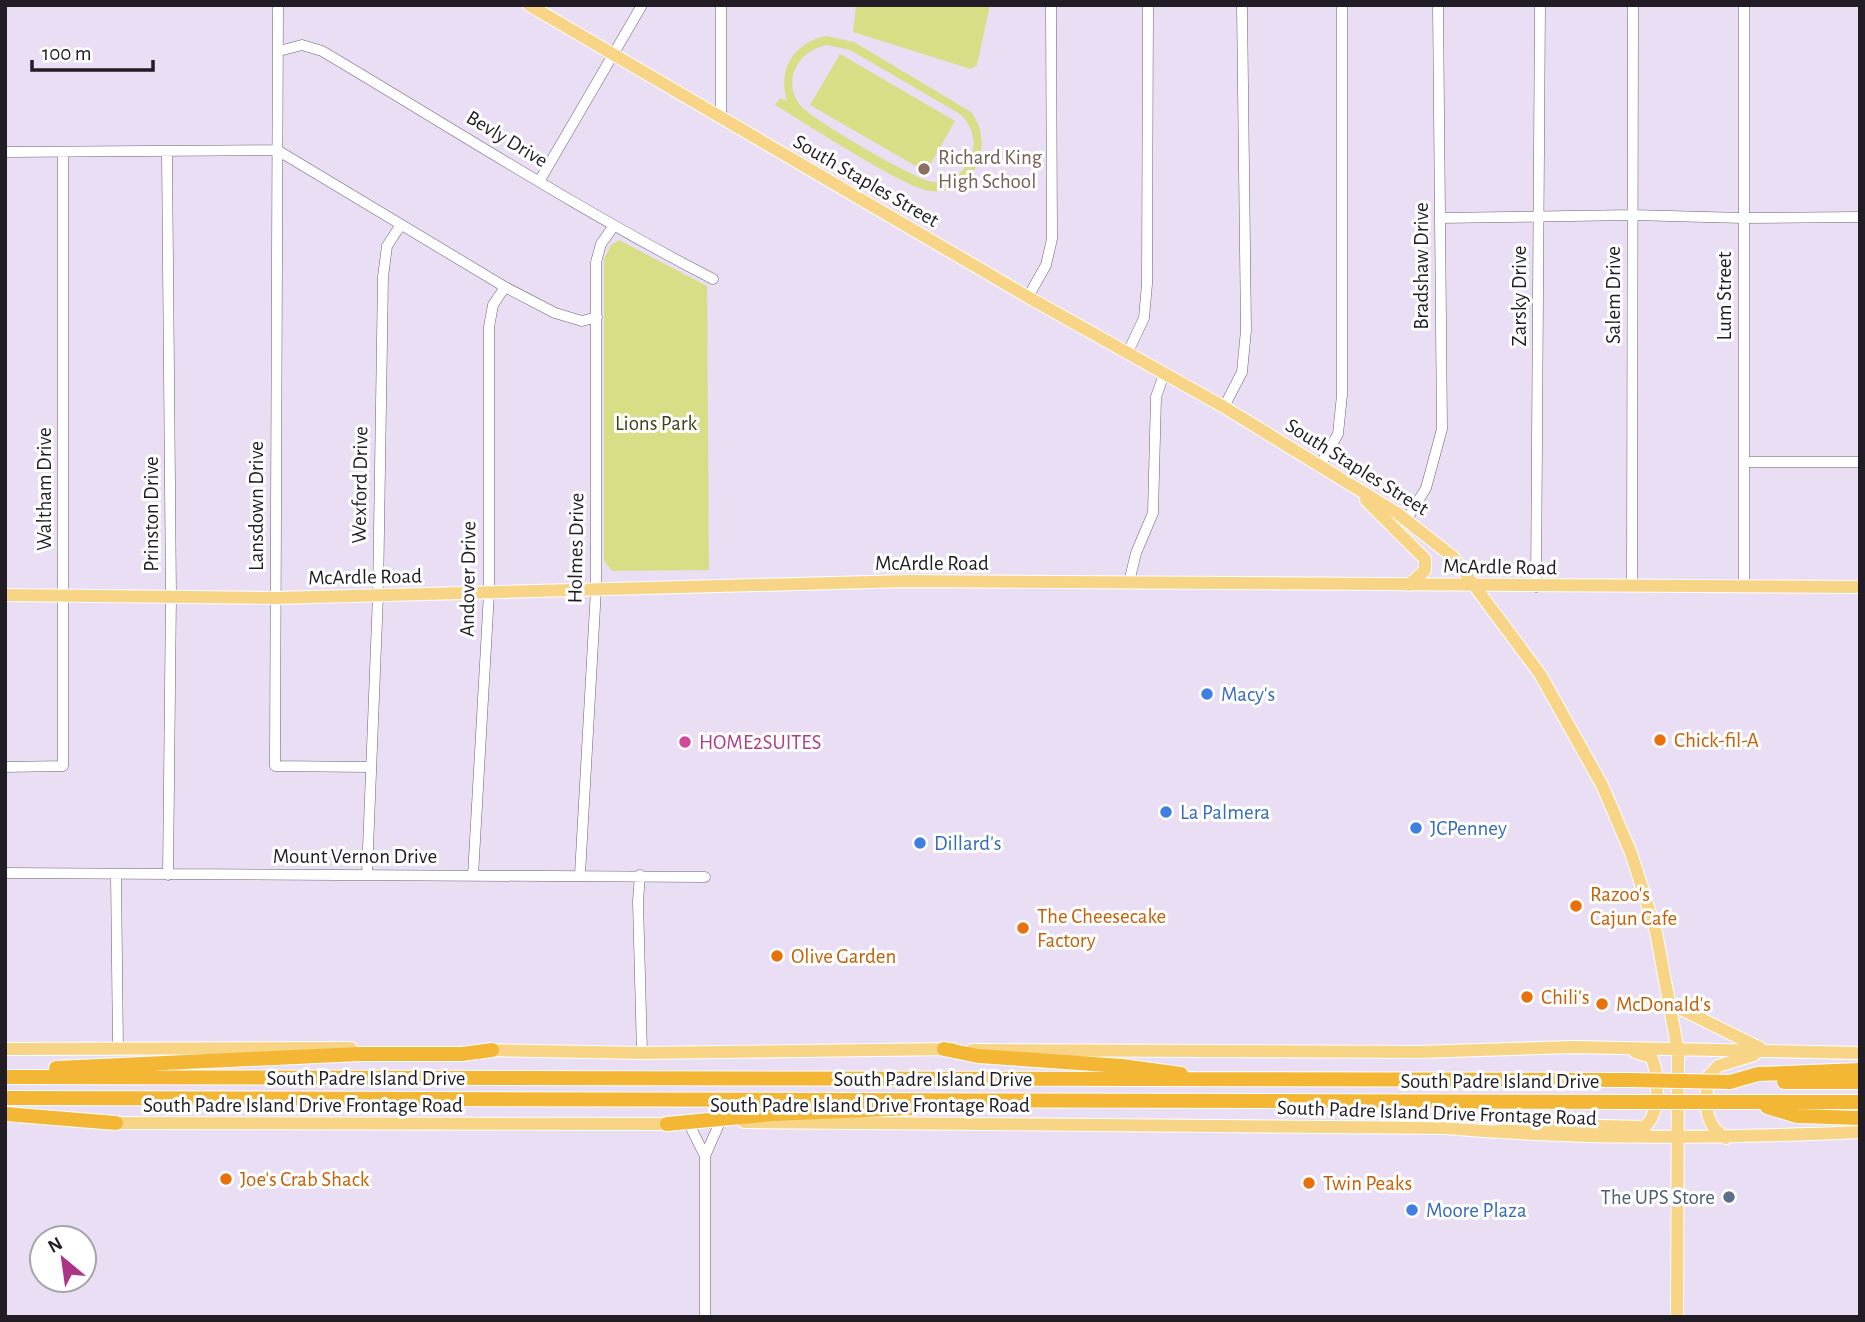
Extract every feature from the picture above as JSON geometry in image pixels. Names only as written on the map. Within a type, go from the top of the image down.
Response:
[{"type":"highway","points":[[944,1049],[978,1056],[1172,1071],[1199,1080]]},
{"type":"highway","points":[[5,1071],[360,1054],[462,1054],[492,1050]]},
{"type":"highway","points":[[1730,1082],[1758,1074],[1860,1070]]},
{"type":"highway","name":"South Padre Island Drive","points":[[5,1077],[1860,1082]]},
{"type":"highway","name":"South Padre Island Drive","points":[[5,1098],[1860,1102]]},
{"type":"highway","points":[[667,1124],[773,1114],[932,1108],[979,1099]]},
{"type":"highway","points":[[1752,1102],[1797,1116],[1860,1118]]},
{"type":"highway","points":[[5,1114],[116,1123]]},
{"type":"main road","name":"South Staples Street","points":[[529,5],[1028,297],[1224,407],[1407,520],[1453,557],[1540,674],[1602,785],[1644,894],[1661,951],[1678,1051],[1677,1317]]},
{"type":"main road","points":[[1352,487],[1425,559],[1427,565],[1422,575],[1408,586]]},
{"type":"main road","name":"McArdle Road","points":[[5,595],[275,598],[897,582],[1860,587]]},
{"type":"main road","points":[[1671,1004],[1767,1051]]},
{"type":"main road","points":[[5,1049],[642,1053],[944,1049],[1420,1052],[1573,1047],[1860,1053]]},
{"type":"main road","points":[[1494,1132],[1514,1124],[1637,1128],[1649,1124],[1654,1114],[1656,1066],[1651,1057],[1642,1052],[1579,1051],[1573,1047]]},
{"type":"main road","points":[[1727,1138],[1712,1128],[1707,1117],[1707,1078],[1718,1066],[1767,1051]]},
{"type":"main road","name":"South Padre Island Drive Frontage Road","points":[[5,1122],[720,1122],[1445,1128],[1676,1139],[1860,1132]]},
{"type":"street","name":"Lansdown Drive","points":[[278,5],[275,766],[370,767]]},
{"type":"street","points":[[540,180],[642,5]]},
{"type":"street","points":[[720,5],[720,118]]},
{"type":"street","points":[[1028,297],[1046,265],[1052,239],[1051,5]]},
{"type":"street","points":[[1128,354],[1144,318],[1147,284],[1148,5]]},
{"type":"street","points":[[1224,407],[1242,373],[1246,330],[1242,5]]},
{"type":"street","points":[[1319,467],[1338,434],[1342,395],[1342,5]]},
{"type":"street","name":"Bradshaw Drive","points":[[1407,520],[1426,488],[1442,429],[1437,5]]},
{"type":"street","name":"Zarsky Drive","points":[[1536,587],[1540,5]]},
{"type":"street","name":"Salem Drive","points":[[1633,5],[1633,586]]},
{"type":"street","name":"Lum Street","points":[[1744,5],[1744,586]]},
{"type":"street","name":"Bevly Drive","points":[[279,51],[302,45],[322,51],[540,180],[613,227],[713,279]]},
{"type":"street","points":[[5,152],[167,153],[276,150],[505,287],[555,313],[583,321],[597,317]]},
{"type":"street","name":"Waltham Drive","points":[[5,766],[63,766],[63,153]]},
{"type":"street","name":"Prinston Drive","points":[[167,153],[171,596],[167,875]]},
{"type":"street","points":[[1440,218],[1860,216]]},
{"type":"street","name":"Wexford Drive","points":[[367,874],[378,595],[383,277],[387,246],[400,226]]},
{"type":"street","name":"Holmes Drive","points":[[580,874],[596,589],[596,262],[601,244],[613,227]]},
{"type":"street","name":"Andover Drive","points":[[473,876],[489,593],[489,327],[494,305],[505,287]]},
{"type":"street","points":[[1129,582],[1136,553],[1153,513],[1156,397],[1164,374]]},
{"type":"street","points":[[1744,462],[1860,462]]},
{"type":"street","name":"Mount Vernon Drive","points":[[5,873],[473,876],[640,874],[705,877]]},
{"type":"street","points":[[640,874],[638,901],[642,1053]]},
{"type":"street","points":[[116,875],[118,1049]]},
{"type":"street","points":[[705,1317],[705,1156],[720,1122]]},
{"type":"street","points":[[690,1124],[705,1156]]},
{"type":"green space","points":[[856,5],[990,5],[977,65],[971,69],[853,32]]},
{"type":"green space","points":[[826,36],[854,42],[971,112],[978,125],[981,152],[970,176],[959,185],[946,190],[931,191],[918,187],[878,167],[775,105],[780,98],[787,101],[784,79],[791,59],[805,44]],"holes":[[[827,45],[850,50],[964,118],[972,134],[974,146],[968,163],[961,172],[939,182],[923,179],[842,135],[800,105],[792,86],[793,76],[801,60],[808,53]]]},
{"type":"green space","points":[[840,54],[955,121],[926,172],[810,105]]},
{"type":"green space","name":"Lions Park","points":[[619,240],[707,286],[709,570],[612,571],[604,561],[604,259],[611,245]]},
{"type":"place","name":"Richard King High School","points":[[924,169]]},
{"type":"place","name":"Macy's","points":[[1207,694]]},
{"type":"place","name":"Chick-fil-A","points":[[1660,740]]},
{"type":"place","name":"HOME2SUITES","points":[[685,742]]},
{"type":"place","name":"La Palmera","points":[[1166,812]]},
{"type":"place","name":"JCPenney","points":[[1416,828]]},
{"type":"place","name":"Dillard's","points":[[920,843]]},
{"type":"place","name":"Razoo's Cajun Cafe","points":[[1576,906]]},
{"type":"place","name":"The Cheesecake Factory","points":[[1023,928]]},
{"type":"place","name":"Olive Garden","points":[[777,956]]},
{"type":"place","name":"Chili's","points":[[1527,997]]},
{"type":"place","name":"McDonald's","points":[[1602,1004]]},
{"type":"place","name":"Joe's Crab Shack","points":[[226,1179]]},
{"type":"place","name":"Twin Peaks","points":[[1309,1183]]},
{"type":"place","name":"The UPS Store","points":[[1729,1197]]},
{"type":"place","name":"Moore Plaza","points":[[1412,1210]]}]
